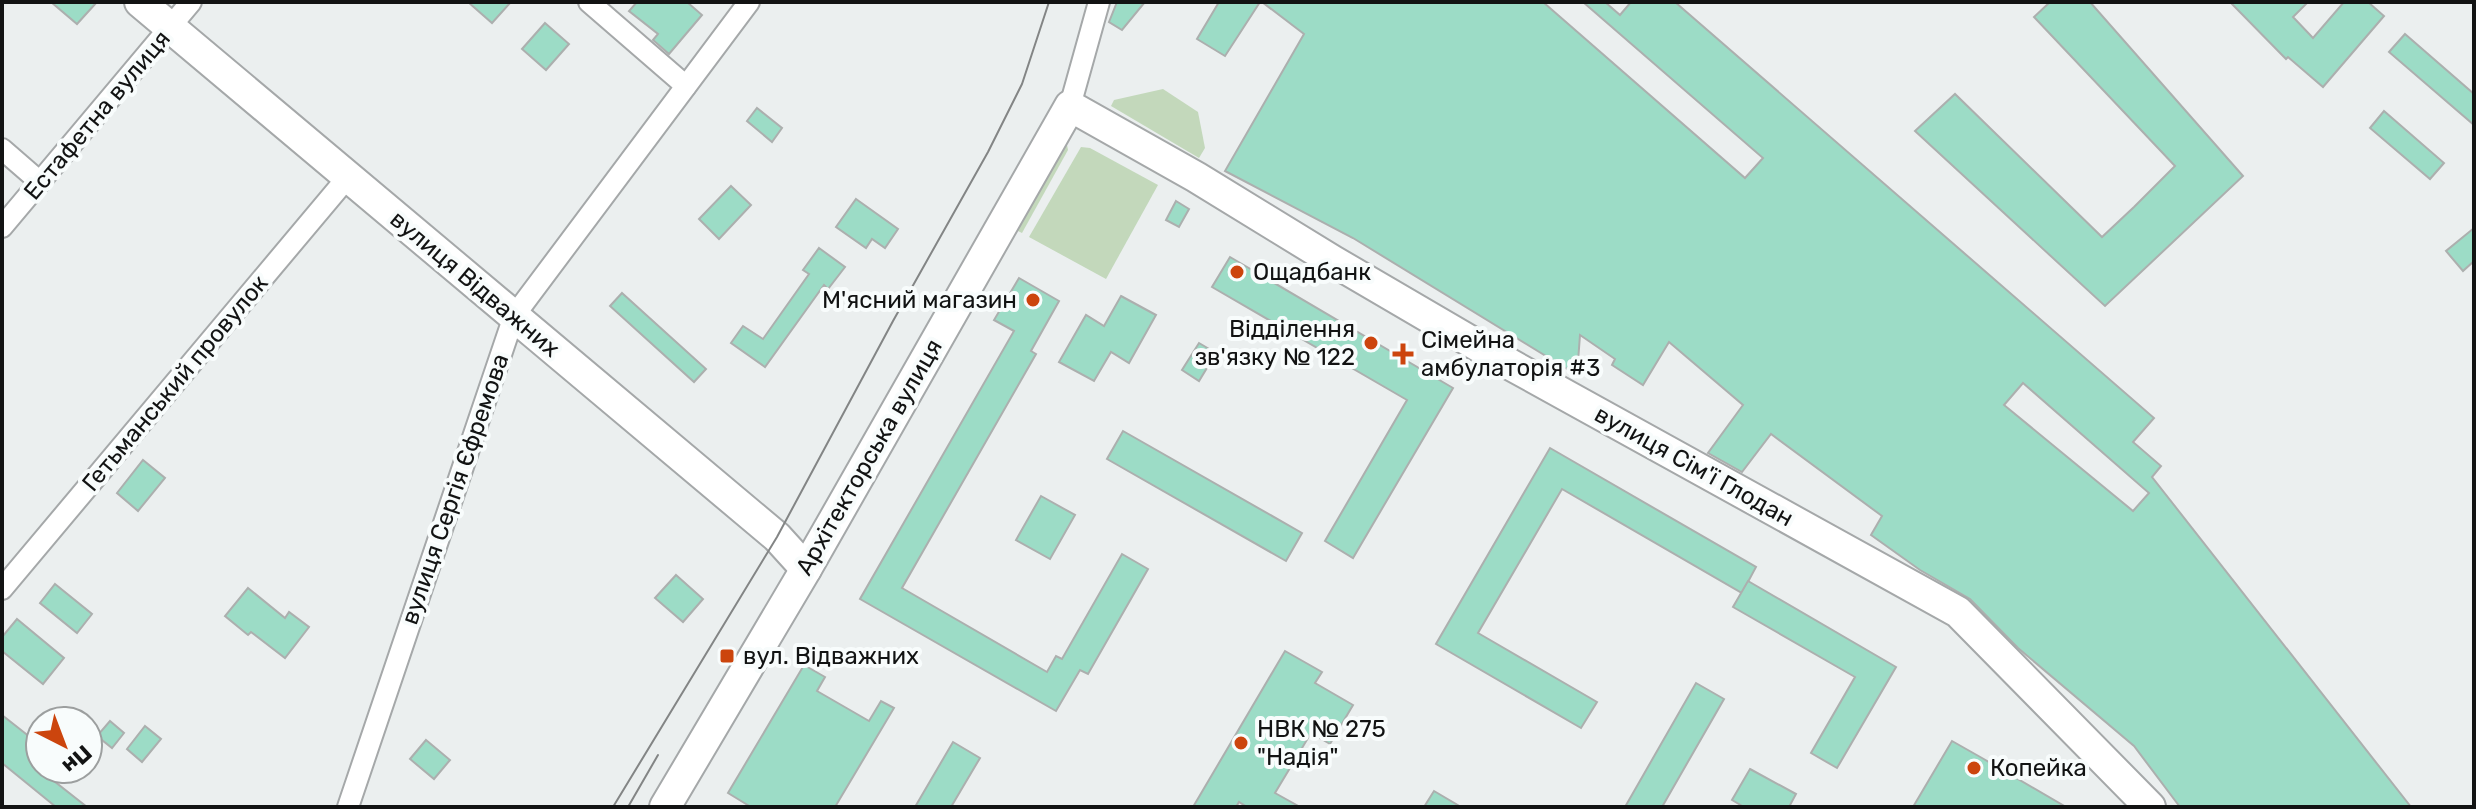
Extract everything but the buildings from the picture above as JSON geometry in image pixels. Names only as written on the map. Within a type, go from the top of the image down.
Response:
[{"type":"street","name":"вулиця Відважних","points":[[140,2],[777,537],[806,569]]},
{"type":"street","name":"Естафетна вулиця","points":[[2,227],[191,2]]},
{"type":"street","points":[[589,2],[686,86]]},
{"type":"street","name":"вулиця Сергія Єфремова","points":[[348,807],[514,316],[749,2]]},
{"type":"street","points":[[1070,106],[1099,2]]},
{"type":"street","name":"Архітекторська вулиця","points":[[665,807],[806,569],[1070,106]]},
{"type":"street","name":"вулиця Сім'ї Глодан","points":[[1070,106],[1196,177],[1504,361],[1958,612],[2150,807]]},
{"type":"street","points":[[2,149],[40,182]]},
{"type":"street","name":"Гетьманський провулок","points":[[2,589],[347,178]]},
{"type":"green space","points":[[1163,89],[1198,112],[1205,148],[1199,158],[1111,106],[1114,100]]},
{"type":"green space","points":[[1063,144],[1067,145],[1068,150],[1022,233],[1014,229]]},
{"type":"green space","points":[[1081,147],[1090,148],[1158,185],[1106,279],[1029,237]]},
{"type":"tram line","points":[[613,807],[777,537],[988,152],[1022,84],[1049,2]]},
{"type":"tram line","points":[[628,807],[658,755]]},
{"type":"place","name":"Ощадбанк","points":[[1237,272]]},
{"type":"place","name":"М'ясний магазин","points":[[1033,300]]},
{"type":"place","name":"Відділення зв'язку № 122","points":[[1371,343]]},
{"type":"place","name":"Сімейна амбулаторія #3","points":[[1403,354]]},
{"type":"place","name":"вул. Відважних","points":[[727,656]]},
{"type":"place","name":"НВК № 275 \"Надія\"","points":[[1241,743]]},
{"type":"place","name":"Копейка","points":[[1974,768]]}]
